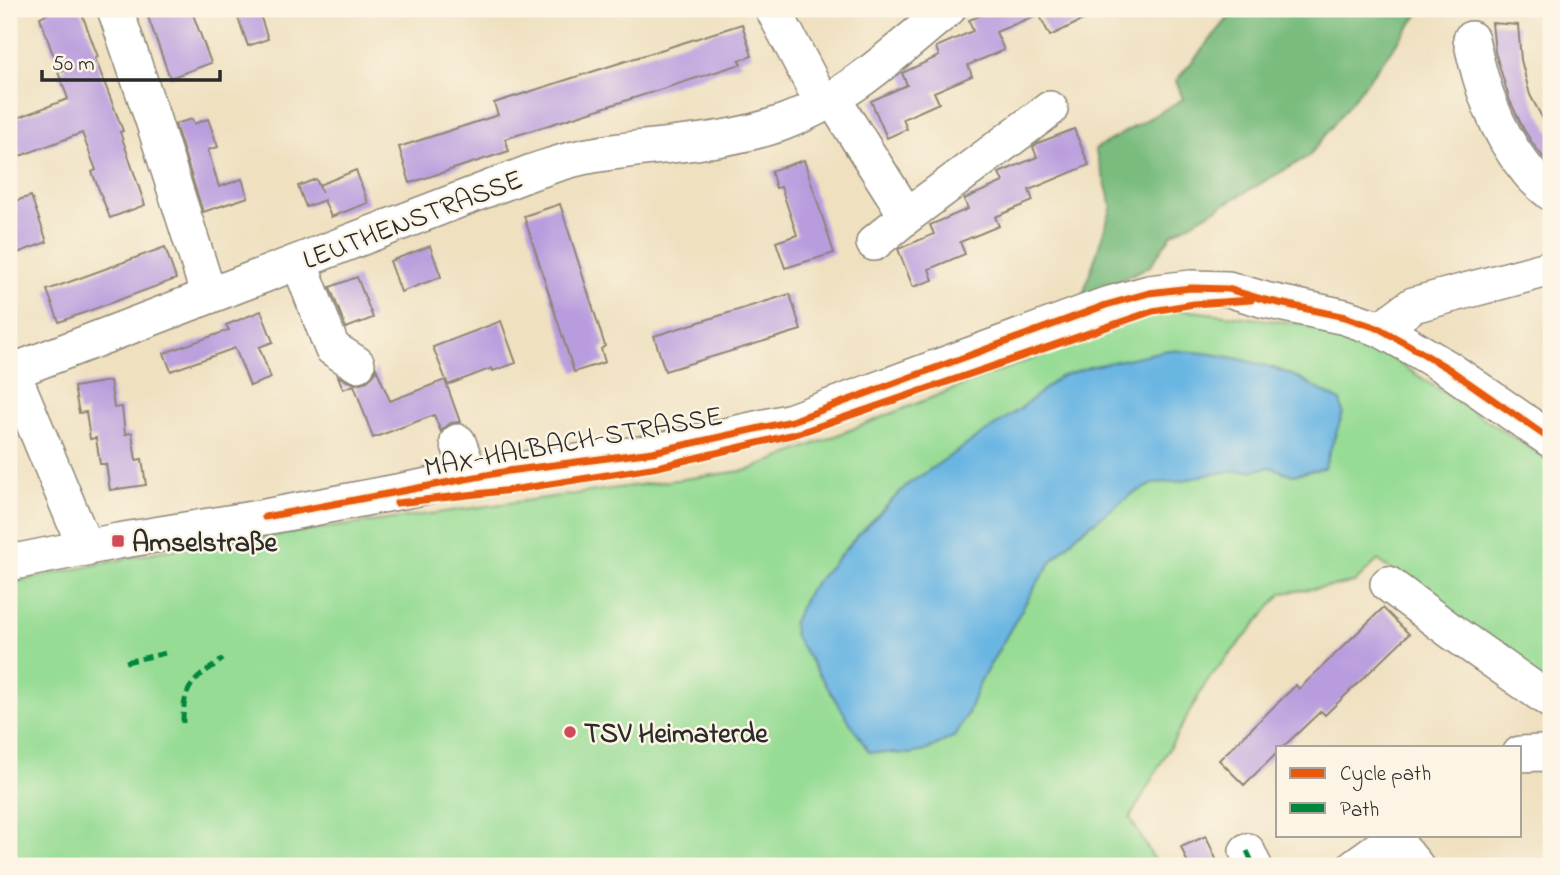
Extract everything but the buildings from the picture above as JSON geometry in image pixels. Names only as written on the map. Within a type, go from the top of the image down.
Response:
[{"type":"street","points":[[115,9],[209,296]]},
{"type":"street","points":[[773,9],[828,101],[907,216]]},
{"type":"street","name":"LEUTHENSTRASSE","points":[[10,368],[209,296],[532,172],[587,156],[738,136],[782,123],[848,90],[948,9]]},
{"type":"street","points":[[1471,39],[1479,76],[1506,140],[1528,172],[1551,193]]},
{"type":"street","points":[[874,243],[1050,109]]},
{"type":"street","points":[[299,262],[332,348],[357,364]]},
{"type":"street","points":[[1380,329],[1413,305],[1551,268]]},
{"type":"street","name":"MAX-HALBACH-STRASSE","points":[[9,563],[508,471],[653,452],[792,421],[1093,310],[1149,293],[1191,288],[1228,289],[1345,317],[1380,329],[1449,369],[1551,440]]},
{"type":"street","name":"MAX-HALBACH-STRASSE","points":[[265,517],[512,491],[658,467],[799,433],[1153,311],[1194,304],[1265,300]]},
{"type":"street","points":[[10,368],[86,549]]},
{"type":"street","points":[[458,442],[471,478]]},
{"type":"street","points":[[1388,584],[1551,701]]},
{"type":"street","points":[[1522,754],[1551,754]]},
{"type":"street","points":[[1355,866],[1395,836],[1416,866]]},
{"type":"green space","points":[[1236,9],[1423,9],[1309,156],[1172,234],[1150,266],[1082,298],[1112,206],[1095,149],[1183,99],[1176,81]]},
{"type":"green space","points":[[1163,308],[1312,325],[1386,355],[1551,462],[1551,695],[1378,560],[1354,583],[1282,593],[1207,681],[1130,818],[1158,866],[9,866],[9,583],[161,551],[749,470]]},
{"type":"water","points":[[1168,350],[1199,352],[1262,365],[1292,375],[1340,401],[1343,413],[1324,468],[1293,475],[1270,467],[1234,471],[1155,483],[1132,494],[1079,533],[1052,561],[979,684],[968,713],[955,736],[925,751],[909,754],[869,752],[794,635],[793,622],[809,590],[907,485],[1021,408],[1059,377],[1089,367]]},
{"type":"marked path","points":[[126,662],[170,652]]},
{"type":"marked path","points":[[183,723],[185,699],[192,684],[223,659]]},
{"type":"marked path","points":[[1247,851],[1254,866]]},
{"type":"cycle path","points":[[265,517],[508,471],[653,452],[792,421],[1106,305],[1149,293],[1191,288],[1228,289],[1345,317],[1380,329],[1449,369],[1551,440]]},
{"type":"cycle path","points":[[397,503],[512,490],[658,467],[799,433],[1153,311],[1194,304],[1251,300]]},
{"type":"place","name":"Amselstraße","points":[[118,541]]},
{"type":"place","name":"TSV Heimaterde","points":[[570,732]]}]
